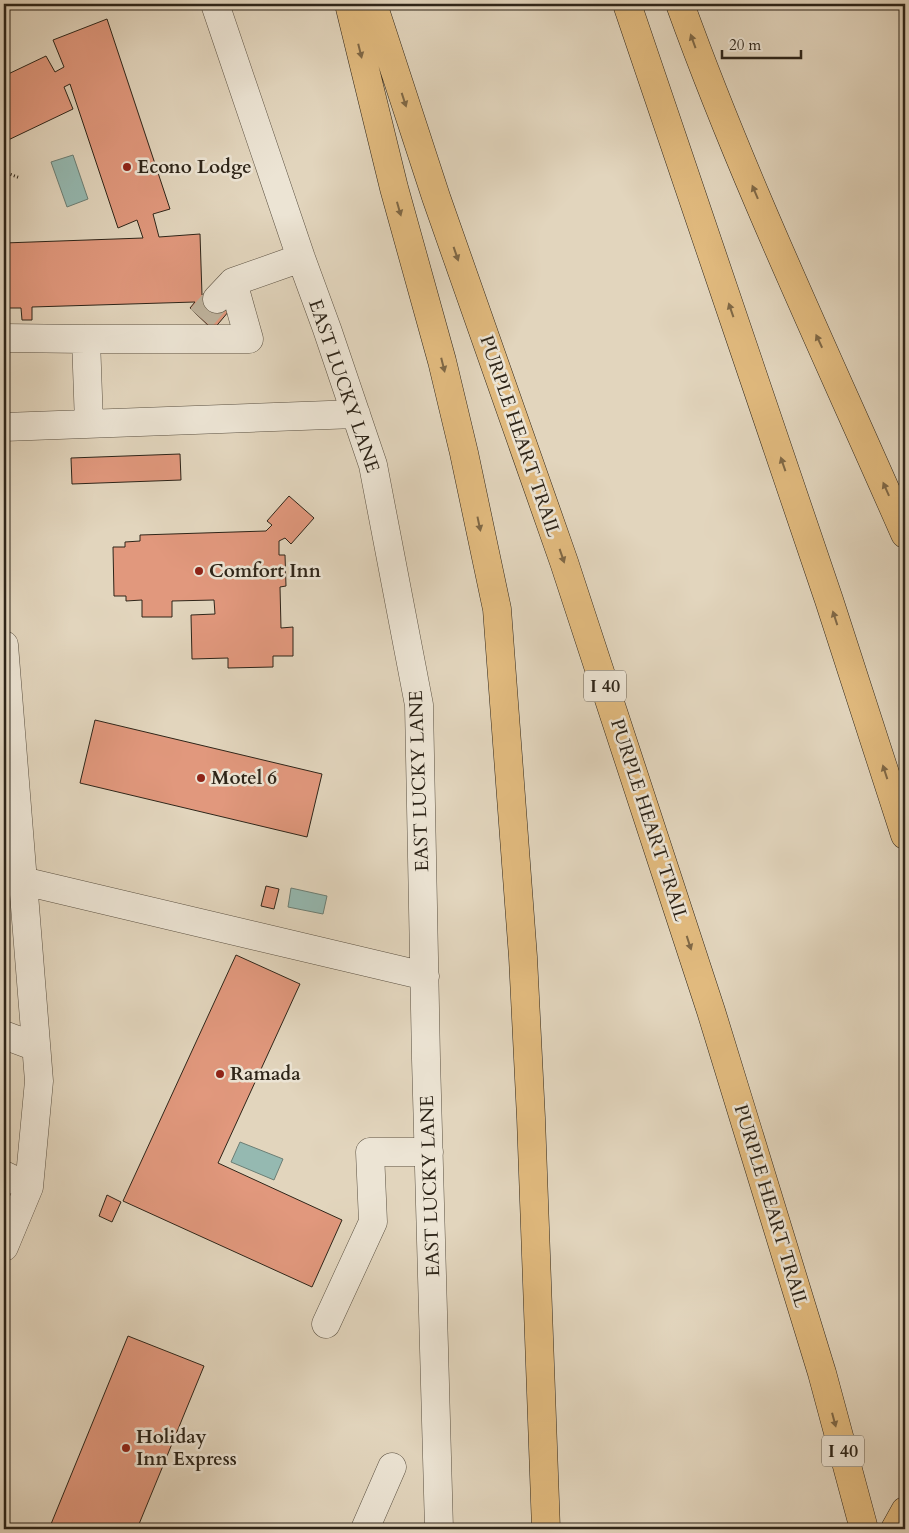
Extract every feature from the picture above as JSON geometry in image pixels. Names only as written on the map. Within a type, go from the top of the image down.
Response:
[{"type":"main road","points":[[349,4],[394,188],[464,452],[497,609],[523,957],[531,1118],[546,1529]]},
{"type":"main road","name":"PURPLE HEART TRAIL","points":[[373,4],[436,197],[564,562],[699,974],[822,1373],[864,1529]]},
{"type":"main road","points":[[627,4],[829,600],[905,835]]},
{"type":"main road","points":[[680,4],[701,62],[800,300],[905,534]]},
{"type":"main road","points":[[895,1529],[905,1511]]},
{"type":"street","name":"EAST LUCKY LANE","points":[[215,4],[300,258],[327,329],[373,465],[420,705],[429,1152],[440,1529]]},
{"type":"street","points":[[183,339],[217,300],[300,258]]},
{"type":"street","points":[[4,338],[249,339],[217,300]]},
{"type":"street","points":[[86,339],[89,424]]},
{"type":"street","points":[[4,427],[356,414]]},
{"type":"street","points":[[4,645],[10,787],[23,881],[39,1081],[29,1187],[4,1247]]},
{"type":"street","points":[[23,881],[425,976]]},
{"type":"street","points":[[4,1035],[36,1047]]},
{"type":"street","points":[[326,1324],[373,1222],[370,1152],[429,1152]]},
{"type":"street","points":[[4,1175],[29,1187]]},
{"type":"street","points":[[365,1529],[392,1467]]},
{"type":"path","points":[[4,172],[20,178]]},
{"type":"water","points":[[73,155],[88,199],[67,207],[51,162]]},
{"type":"water","points":[[291,888],[327,896],[323,914],[288,907]]},
{"type":"water","points":[[240,1142],[283,1159],[274,1180],[231,1162]]},
{"type":"building","name":"Econo Lodge","points":[[107,19],[170,209],[153,214],[159,237],[200,234],[202,295],[208,290],[229,311],[213,330],[190,308],[195,302],[32,307],[32,320],[22,320],[21,308],[4,308],[4,243],[143,238],[137,220],[118,228],[70,84],[64,87],[73,109],[4,142],[4,76],[46,56],[55,72],[64,67],[53,40]]},
{"type":"building","points":[[180,454],[181,480],[72,484],[71,458]]},
{"type":"building","name":"Comfort Inn","points":[[289,496],[314,518],[291,544],[285,538],[279,541],[279,555],[285,555],[286,586],[280,587],[281,628],[293,627],[293,656],[273,656],[273,667],[228,668],[228,658],[192,659],[191,615],[215,614],[214,600],[172,601],[172,617],[142,617],[142,600],[126,601],[126,596],[114,596],[113,547],[125,547],[125,542],[140,541],[140,535],[266,531],[272,525],[267,521]]},
{"type":"building","name":"Motel 6","points":[[95,720],[322,774],[307,837],[80,783]]},
{"type":"building","points":[[266,886],[279,889],[274,909],[261,906]]},
{"type":"building","name":"Ramada","points":[[236,955],[300,984],[218,1163],[342,1220],[312,1287],[123,1201]]},
{"type":"building","points":[[107,1195],[121,1202],[112,1222],[99,1216]]},
{"type":"building","name":"Holiday Inn Express","points":[[128,1336],[204,1366],[137,1529],[49,1529]]},
{"type":"tunnel","points":[[201,318],[217,299]]},
{"type":"place","name":"Econo Lodge","points":[[127,167]]},
{"type":"place","name":"Comfort Inn","points":[[199,571]]},
{"type":"place","name":"Motel 6","points":[[201,778]]},
{"type":"place","name":"Ramada","points":[[220,1074]]},
{"type":"place","name":"Holiday Inn Express","points":[[126,1448]]}]
